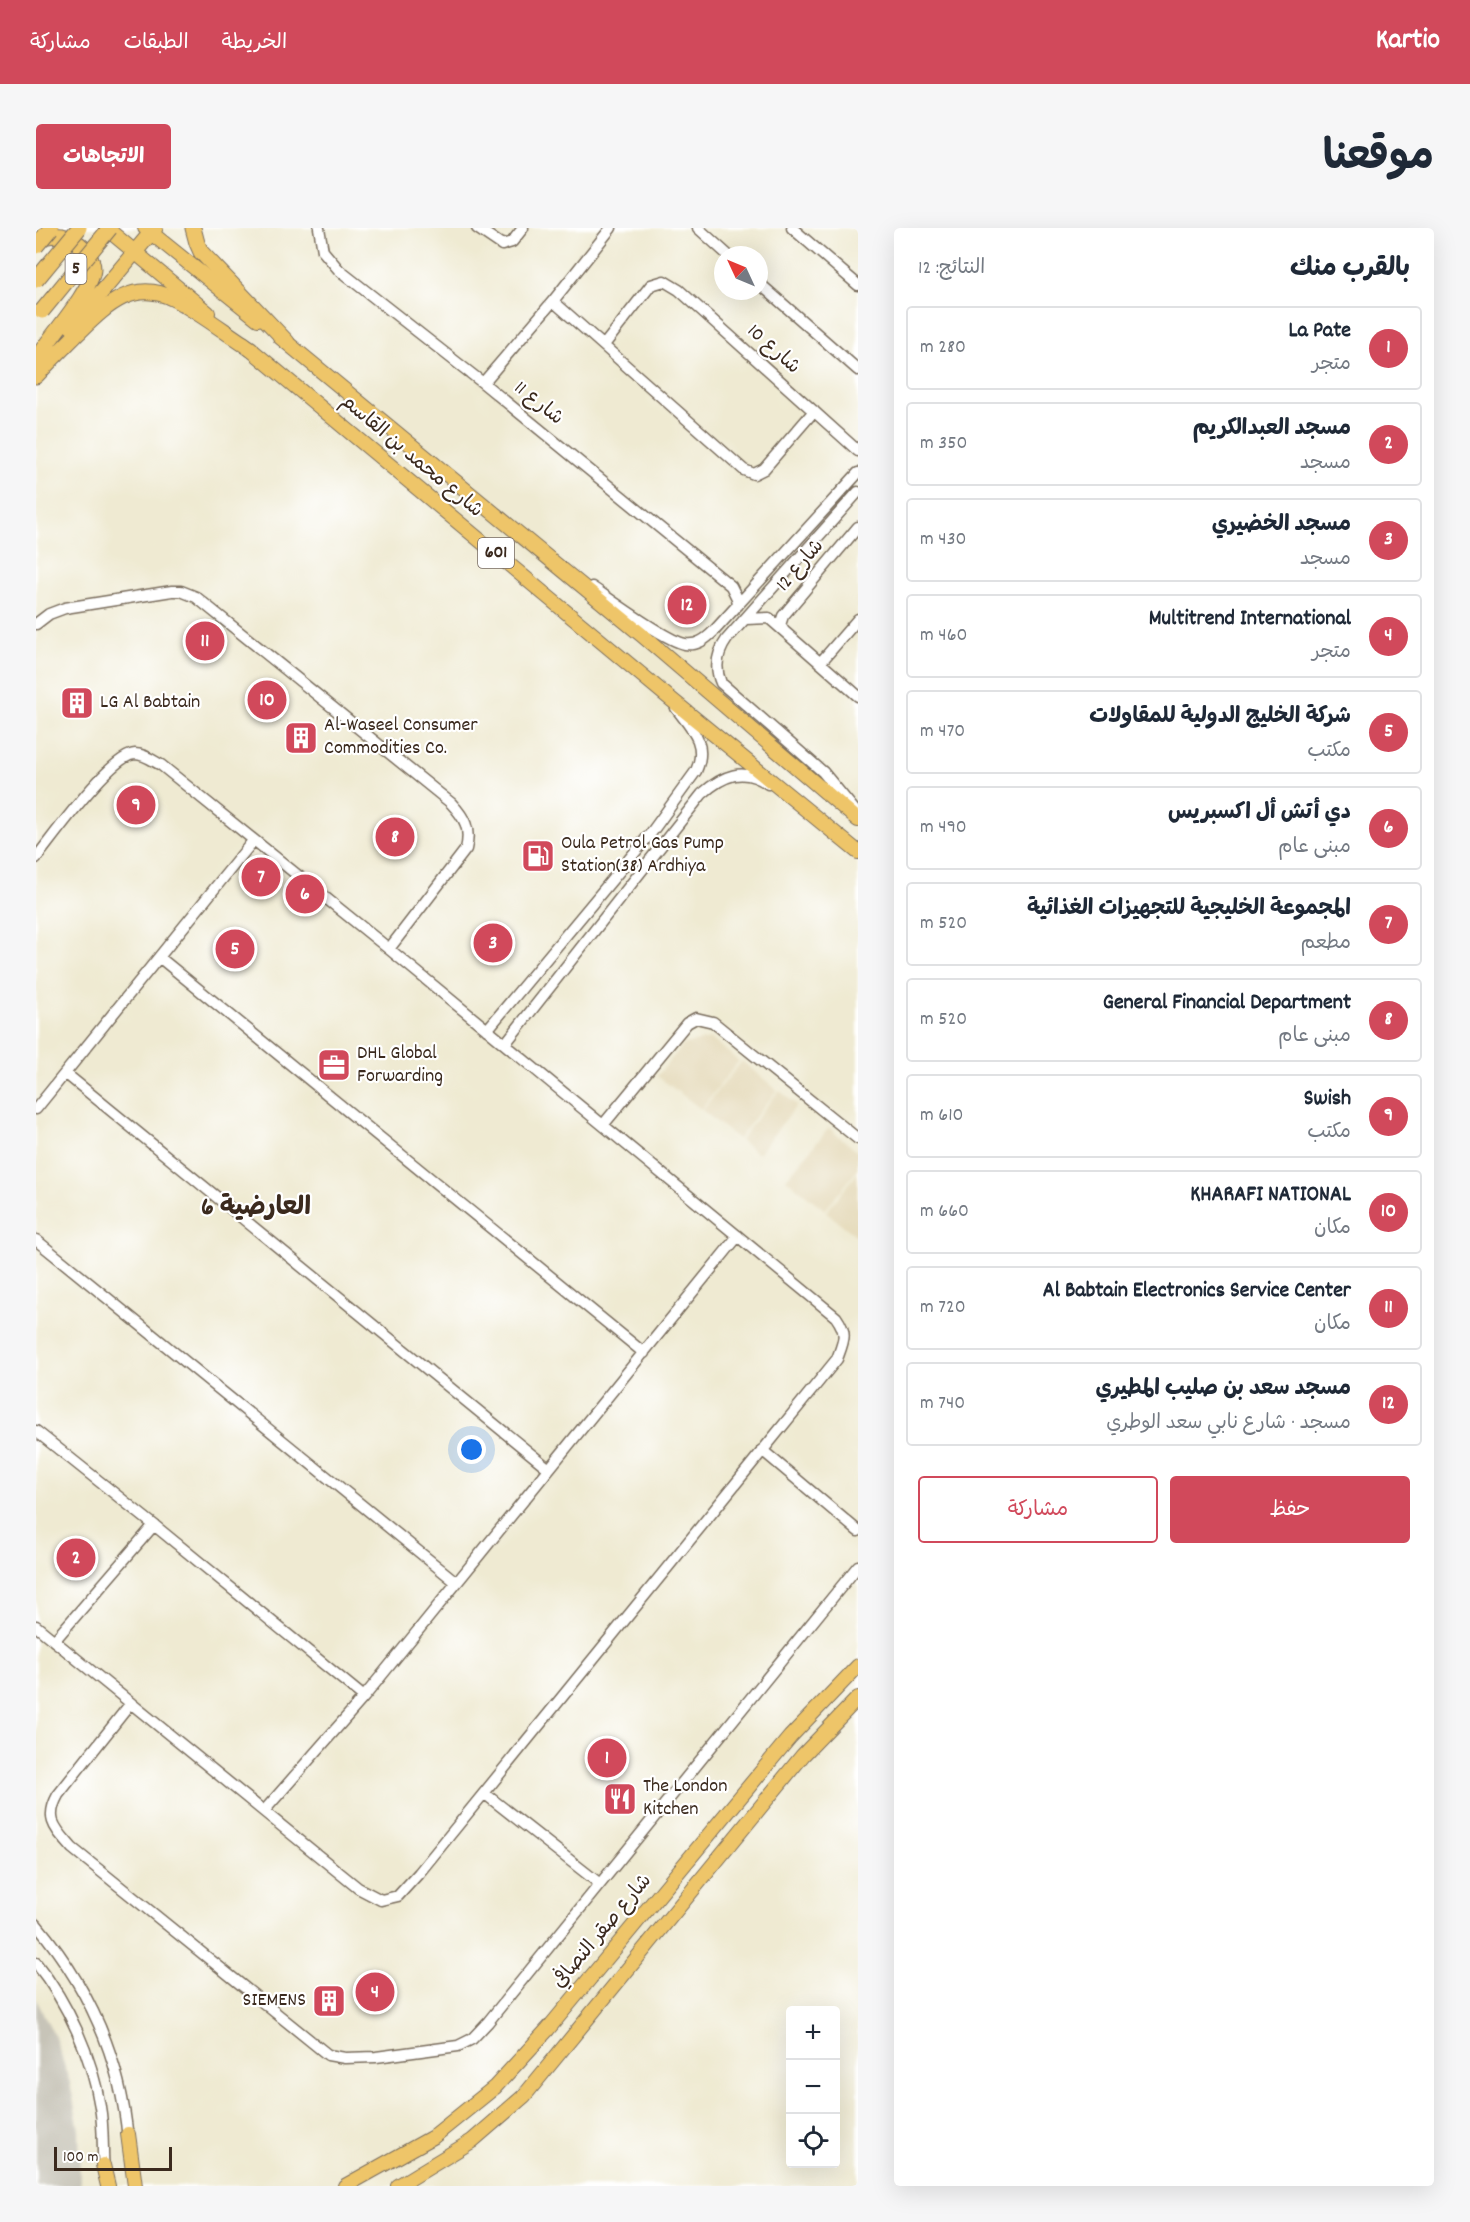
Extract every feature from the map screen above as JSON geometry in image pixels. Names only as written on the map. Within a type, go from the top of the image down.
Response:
[{"type":"highway","points":[[36,246],[51,228]]},
{"type":"highway","name":"5","points":[[36,280],[79,228]]},
{"type":"highway","name":"5","points":[[39,314],[110,228]]},
{"type":"highway","points":[[193,228],[201,252],[287,342]]},
{"type":"highway","points":[[36,370],[151,230]]},
{"type":"highway","points":[[36,240],[54,235],[67,237],[77,242],[90,256],[93,267],[90,280],[83,293],[36,359]]},
{"type":"highway","points":[[36,376],[105,307],[128,295],[142,292],[155,292],[173,299],[251,349]]},
{"type":"main road","name":"شارع محمد بن القاسم","points":[[106,228],[858,854]]},
{"type":"main road","name":"شارع محمد بن القاسم","points":[[151,230],[562,570],[858,820]]},
{"type":"main road","name":"شارع صقر النصافي","points":[[345,2186],[433,2137],[495,2087],[548,2029],[790,1737],[858,1666]]},
{"type":"main road","points":[[398,2186],[472,2141],[524,2096],[803,1755],[858,1698]]},
{"type":"main road","points":[[128,2134],[133,2186]]},
{"type":"main road","points":[[99,2186],[103,2165]]},
{"type":"main road","points":[[103,2165],[106,2186]]},
{"type":"street","name":"شارع 11","points":[[319,228],[323,251],[339,270],[483,383],[731,586]]},
{"type":"street","points":[[477,228],[502,245],[512,242],[523,228]]},
{"type":"street","points":[[483,383],[612,228]]},
{"type":"street","points":[[698,228],[718,246]]},
{"type":"street","points":[[792,228],[858,285]]},
{"type":"street","name":"شارع 10","points":[[604,345],[651,285],[664,281],[679,290],[858,451]]},
{"type":"street","points":[[768,291],[858,370]]},
{"type":"street","points":[[553,301],[744,470],[754,474],[764,469],[814,411]]},
{"type":"street","points":[[562,570],[679,642],[697,643],[707,638],[729,616],[858,473]]},
{"type":"street","points":[[858,492],[721,647],[717,659],[718,676],[721,683],[823,772],[858,815]]},
{"type":"street","name":"شارع 12","points":[[784,631],[780,625],[783,616],[858,527]]},
{"type":"street","points":[[763,578],[771,579],[769,618]]},
{"type":"street","points":[[731,586],[754,587]]},
{"type":"street","points":[[731,586],[738,605]]},
{"type":"street","points":[[36,624],[49,614],[65,608],[172,591],[188,593],[285,667],[451,803],[461,814],[468,827],[469,837],[466,849],[389,949]]},
{"type":"street","points":[[729,616],[731,624],[769,618]]},
{"type":"street","points":[[769,618],[858,696]]},
{"type":"street","points":[[820,663],[858,619]]},
{"type":"street","points":[[487,1030],[651,833],[700,762],[700,746],[696,735],[667,696]]},
{"type":"street","points":[[36,857],[105,774],[122,759],[134,754],[147,757],[161,765],[738,1236],[836,1317],[844,1329],[844,1341],[837,1359],[398,1896],[381,1900],[358,1888],[36,1626]]},
{"type":"street","points":[[505,1044],[702,794],[714,783],[731,774],[756,777],[771,786],[858,854]]},
{"type":"street","points":[[686,785],[690,781],[700,783],[704,787],[702,794]]},
{"type":"street","points":[[36,1109],[253,841]]},
{"type":"street","points":[[159,957],[644,1353]]},
{"type":"street","points":[[603,1125],[687,1023],[696,1018],[713,1022],[858,1139]]},
{"type":"street","points":[[65,1073],[548,1468]]},
{"type":"street","points":[[264,1811],[364,1697],[738,1236]]},
{"type":"street","points":[[36,1240],[456,1582]]},
{"type":"street","points":[[36,1431],[364,1697]]},
{"type":"street","points":[[762,1450],[858,1531]]},
{"type":"street","points":[[54,1641],[154,1525]]},
{"type":"street","points":[[131,1703],[58,1795],[52,1807],[52,1819],[56,1829],[72,1848],[328,2055],[345,2058],[376,2057],[458,2046],[467,2043],[488,2022],[858,1566]]},
{"type":"street","points":[[839,1716],[858,1707]]},
{"type":"street","points":[[484,1793],[600,1884]]},
{"type":"street","points":[[36,1924],[81,1986],[101,2027],[118,2078],[128,2134]]},
{"type":"street","points":[[36,1963],[67,2012],[78,2034],[92,2073],[100,2107],[103,2165]]},
{"type":"shaded area","points":[[711,1039],[739,1061],[701,1109],[657,1076],[684,1044]]},
{"type":"shaded area","points":[[742,1061],[777,1090],[738,1139],[702,1110]]},
{"type":"shaded area","points":[[779,1090],[797,1105],[758,1154],[740,1140]]},
{"type":"shaded area","points":[[829,1128],[858,1152],[858,1169],[825,1210],[786,1179]]},
{"type":"shaded area","points":[[858,1172],[858,1237],[826,1212]]},
{"type":"shaded area","points":[[36,1999],[55,2037],[70,2083],[79,2130],[80,2186],[36,2186]]},
{"type":"place","name":"مسجد سعد بن صليب المطيري","points":[[687,605]]},
{"type":"place","name":"Al Babtain Electronics Service Center","points":[[205,641]]},
{"type":"place","name":"KHARAFI NATIONAL","points":[[267,700]]},
{"type":"place","name":"LG Al Babtain","points":[[77,703]]},
{"type":"place","name":"Al-Waseel Consumer Commodities Co.","points":[[301,738]]},
{"type":"place","name":"Swish","points":[[136,805]]},
{"type":"place","name":"General Financial Department","points":[[395,837]]},
{"type":"place","name":"Oula Petrol Gas Pump Station(38) Ardhiya","points":[[538,856]]},
{"type":"place","name":"المجموعة الخليجية للتجهيزات الغذائية","points":[[261,877]]},
{"type":"place","name":"دي أتش أل اكسبريس","points":[[305,894]]},
{"type":"place","name":"مسجد الخضيري","points":[[493,943]]},
{"type":"place","name":"شركة الخليج الدولية للمقاولات","points":[[235,949]]},
{"type":"place","name":"DHL Global Forwarding","points":[[334,1065]]},
{"type":"place","name":"مسجد العبدالكريم","points":[[76,1558]]},
{"type":"place","name":"La Pate","points":[[607,1758]]},
{"type":"place","name":"The London Kitchen","points":[[620,1799]]},
{"type":"place","name":"Multitrend International","points":[[375,1992]]},
{"type":"place","name":"SIEMENS","points":[[329,2001]]},
{"type":"district","name":"العارضية 6","points":[[256,1208]]}]
